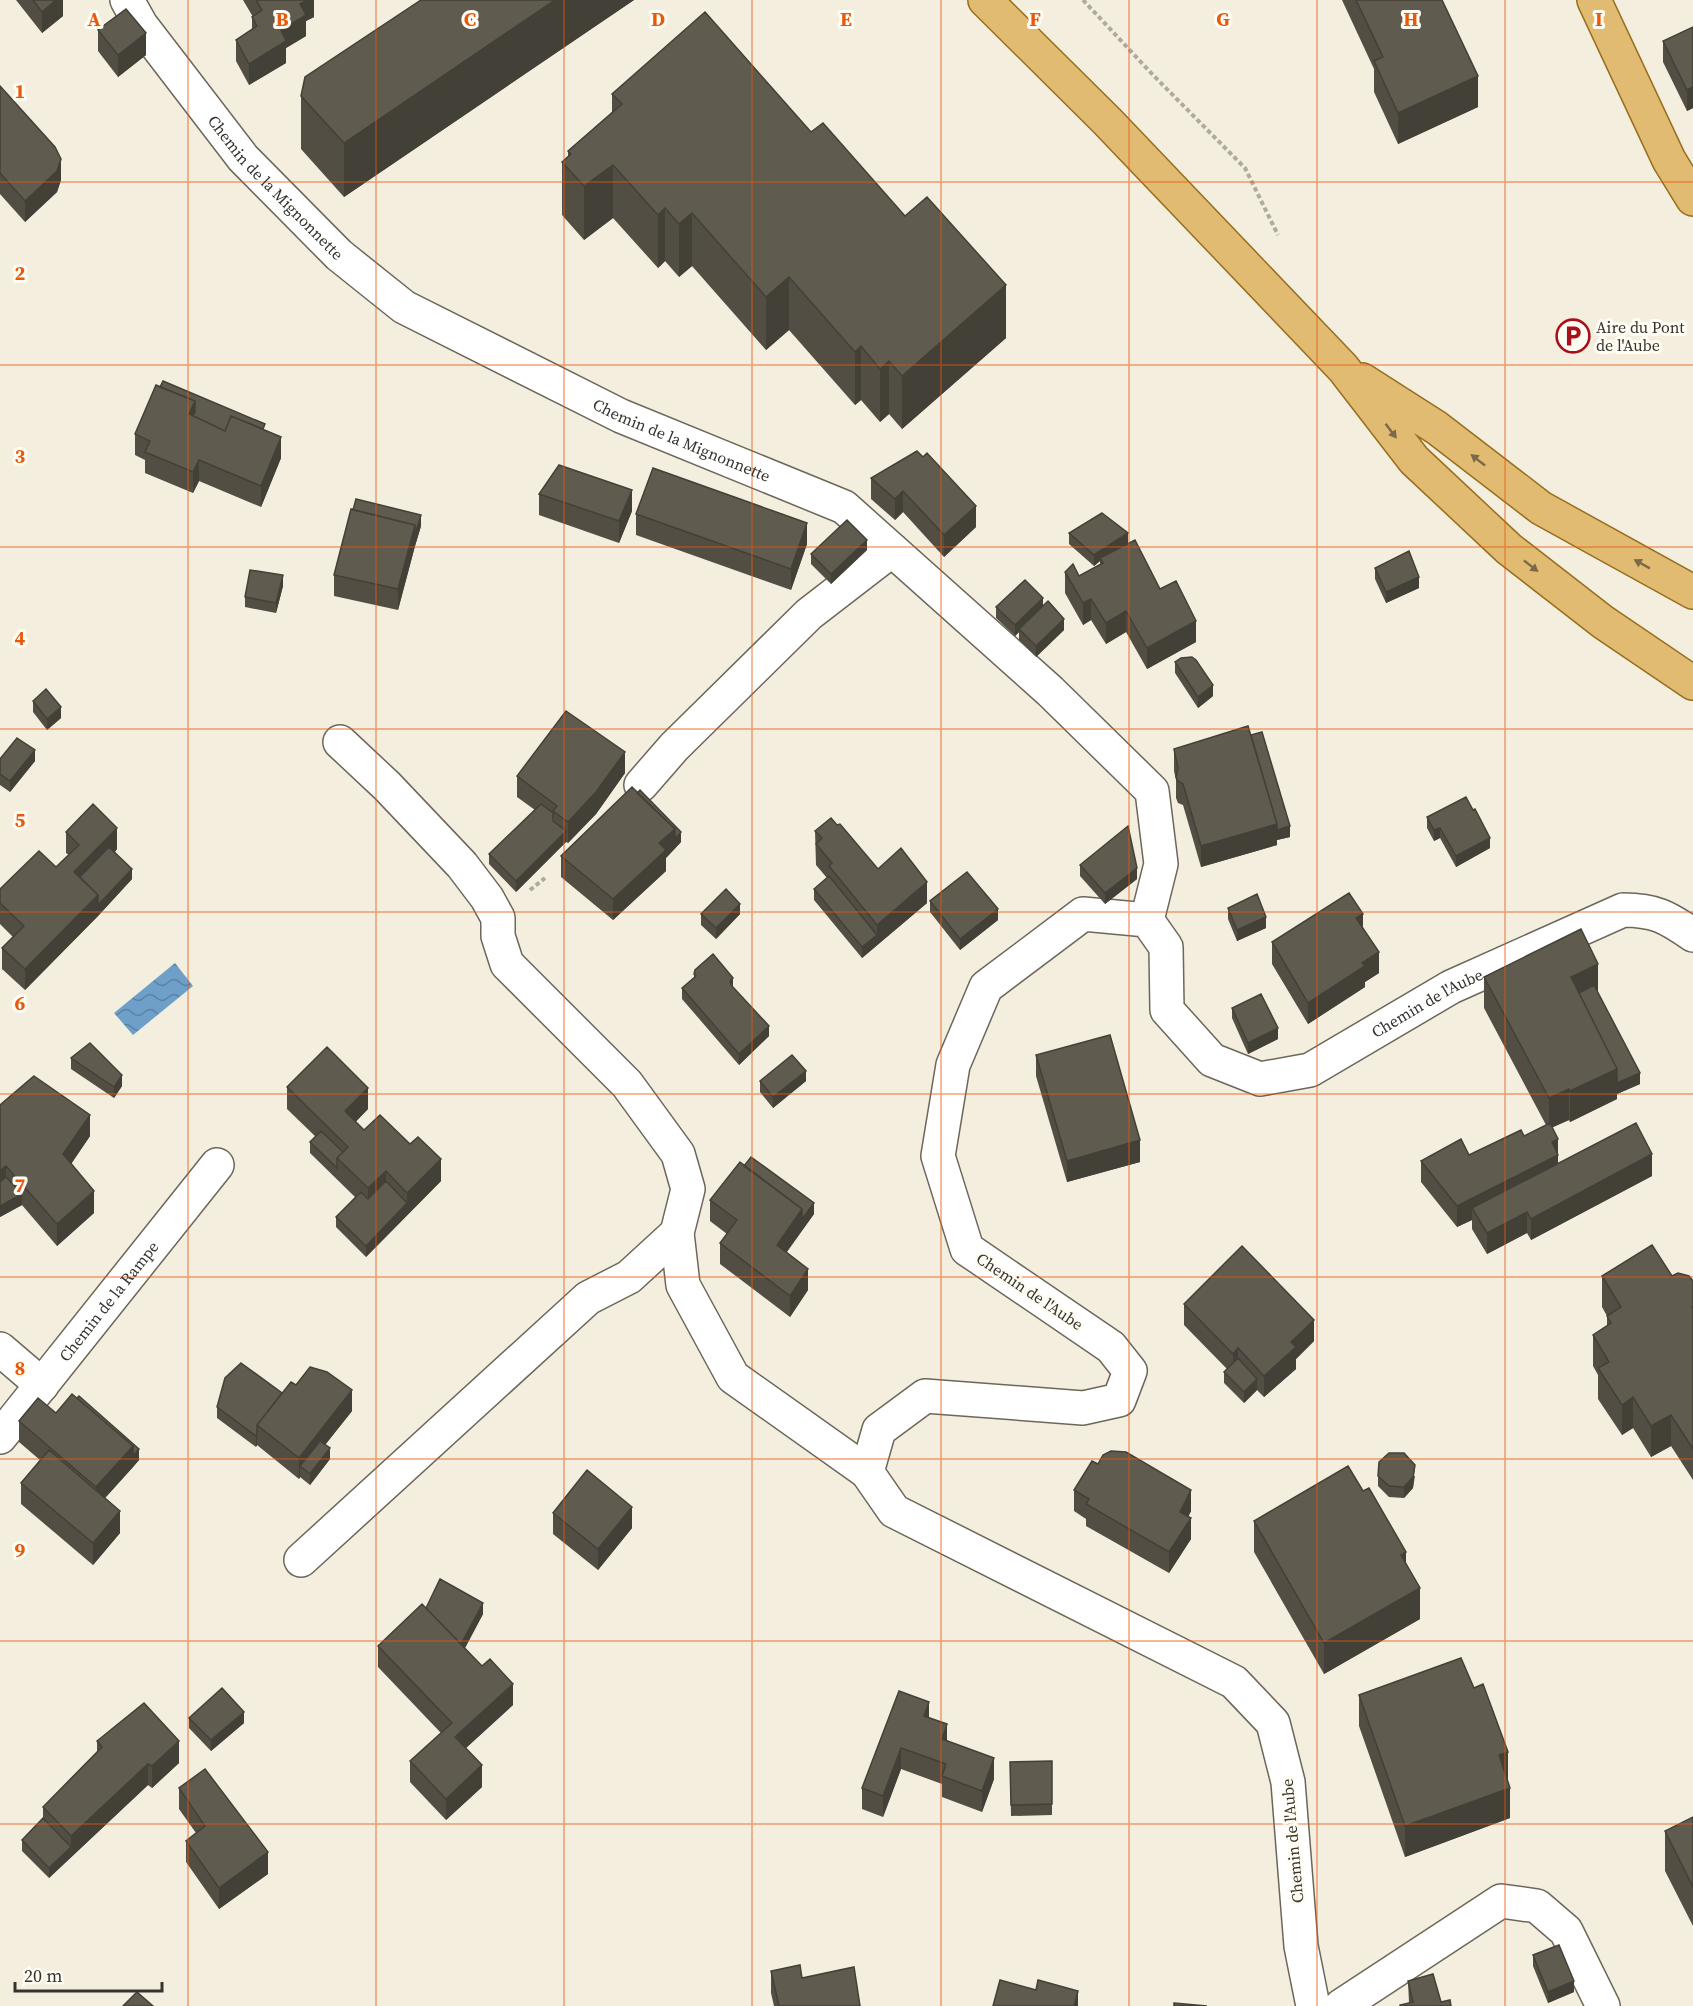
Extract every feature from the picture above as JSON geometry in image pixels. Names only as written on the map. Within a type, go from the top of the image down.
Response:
[{"type":"main road","points":[[985,0],[1107,121],[1343,368],[1414,460],[1509,549],[1603,622],[1693,682]]},
{"type":"main road","points":[[1594,0],[1669,160],[1693,199]]},
{"type":"main road","points":[[1343,368],[1437,428],[1541,508],[1693,592]]},
{"type":"street","name":"Chemin de la Mignonnette","points":[[127,0],[141,25],[243,158],[339,255],[404,307],[621,416],[844,507],[1050,691],[1152,791],[1161,864],[1147,920]]},
{"type":"street","points":[[642,784],[674,747],[809,614],[892,550]]},
{"type":"street","points":[[340,742],[387,786],[462,865],[487,898],[498,918],[498,936],[507,964],[627,1084],[678,1154],[688,1189],[677,1233],[683,1285],[733,1377],[867,1472]]},
{"type":"street","name":"Chemin de l'Aube","points":[[1313,2006],[1301,1946],[1288,1782],[1273,1724],[1234,1682],[894,1511],[867,1472],[879,1430],[925,1396],[1083,1408],[1119,1400],[1130,1371],[1112,1347],[967,1249],[938,1156],[953,1065],[986,987],[1083,914],[1147,920],[1166,947],[1167,1010],[1212,1060],[1260,1079],[1310,1070],[1451,987],[1623,910],[1642,910],[1668,918],[1693,935]]},
{"type":"street","name":"Chemin de la Rampe","points":[[0,1437],[217,1165]]},
{"type":"street","points":[[301,1560],[588,1298],[629,1277],[677,1233]]},
{"type":"street","points":[[0,1348],[42,1385]]},
{"type":"street","points":[[1341,2006],[1501,1901],[1537,1906],[1566,1931],[1603,2006]]},
{"type":"path","points":[[1083,0],[1245,168],[1279,237]]},
{"type":"water","points":[[175,963],[193,986],[133,1035],[114,1013]]},
{"type":"building","points":[[33,0],[56,0],[42,12]]},
{"type":"building","points":[[256,0],[307,0],[300,4],[306,15],[281,30],[286,41],[249,64],[236,40],[257,26],[252,17],[262,10]]},
{"type":"building","points":[[421,0],[555,0],[344,143],[301,96],[305,77]]},
{"type":"building","points":[[1356,0],[1442,0],[1478,76],[1398,113],[1374,61],[1383,57]]},
{"type":"building","points":[[126,9],[146,33],[118,55],[98,30]]},
{"type":"building","points":[[705,12],[811,132],[823,123],[905,216],[927,197],[1006,285],[902,376],[889,361],[880,369],[861,346],[855,352],[789,277],[766,297],[692,213],[679,224],[665,208],[658,215],[613,165],[584,186],[562,162],[571,154],[568,151],[622,104],[612,94]]},
{"type":"building","points":[[1693,27],[1693,87],[1687,90],[1663,41]]},
{"type":"building","points":[[0,86],[55,147],[61,159],[57,171],[25,201],[0,173]]},
{"type":"building","points":[[163,381],[265,424],[263,429],[231,416],[225,431],[193,416],[195,401],[160,387]]},
{"type":"building","points":[[156,385],[195,401],[189,414],[225,431],[231,416],[281,437],[261,486],[199,460],[193,472],[145,452],[150,441],[135,434]]},
{"type":"building","points":[[917,451],[923,457],[927,453],[976,506],[944,535],[903,491],[895,499],[871,478]]},
{"type":"building","points":[[559,465],[632,490],[619,521],[539,494]]},
{"type":"building","points":[[653,468],[807,523],[791,569],[636,514]]},
{"type":"building","points":[[356,499],[421,515],[415,535],[415,525],[353,510]]},
{"type":"building","points":[[351,509],[415,525],[398,589],[334,575]]},
{"type":"building","points":[[1102,513],[1128,533],[1094,555],[1069,533]]},
{"type":"building","points":[[847,520],[867,540],[831,574],[811,554]]},
{"type":"building","points":[[1135,540],[1160,589],[1176,581],[1196,621],[1147,648],[1126,611],[1106,623],[1091,599],[1083,603],[1065,572],[1073,564],[1079,576],[1103,563],[1100,558]]},
{"type":"building","points":[[1409,551],[1419,577],[1386,592],[1375,568]]},
{"type":"building","points":[[250,570],[283,575],[276,603],[245,597]]},
{"type":"building","points":[[1025,580],[1043,598],[1015,625],[996,607]]},
{"type":"building","points":[[1048,601],[1064,619],[1036,646],[1019,629]]},
{"type":"building","points":[[1192,657],[1213,685],[1198,697],[1175,662],[1181,658]]},
{"type":"building","points":[[46,689],[61,707],[47,719],[33,701]]},
{"type":"building","points":[[566,711],[625,752],[596,792],[568,822],[553,811],[557,806],[517,776]]},
{"type":"building","points":[[1248,726],[1277,824],[1201,846],[1183,784],[1176,777],[1178,768],[1174,749]]},
{"type":"building","points":[[1262,732],[1290,826],[1277,830],[1251,735]]},
{"type":"building","points":[[17,738],[35,750],[10,781],[0,774],[0,759]]},
{"type":"building","points":[[632,787],[675,829],[659,843],[666,850],[613,899],[561,856]]},
{"type":"building","points":[[640,790],[681,832],[675,839],[675,829],[637,793]]},
{"type":"building","points":[[1466,797],[1490,838],[1456,856],[1440,828],[1434,830],[1427,817]]},
{"type":"building","points":[[93,804],[117,828],[74,872],[98,895],[25,969],[2,948],[24,926],[0,903],[0,889],[39,851],[56,867],[79,845],[66,832]]},
{"type":"building","points":[[541,804],[553,813],[553,821],[566,831],[516,881],[489,854]]},
{"type":"building","points":[[831,818],[837,825],[840,824],[878,869],[901,848],[927,882],[877,925],[829,866],[832,863],[816,844],[822,838],[815,831]]},
{"type":"building","points":[[1128,826],[1137,868],[1105,893],[1080,865]]},
{"type":"building","points":[[109,847],[132,869],[98,905],[98,895],[80,877]]},
{"type":"building","points":[[967,872],[998,909],[960,939],[930,901]]},
{"type":"building","points":[[829,876],[877,935],[862,947],[814,889]]},
{"type":"building","points":[[726,889],[740,904],[716,928],[701,914]]},
{"type":"building","points":[[1349,893],[1363,914],[1356,918],[1379,952],[1362,963],[1365,966],[1308,1003],[1272,942]]},
{"type":"building","points":[[1257,894],[1266,917],[1237,930],[1228,908]]},
{"type":"building","points":[[1581,929],[1598,964],[1571,977],[1617,1069],[1549,1098],[1484,977]]},
{"type":"building","points":[[713,954],[733,978],[730,981],[731,985],[769,1026],[739,1054],[682,988],[696,976],[695,970]]},
{"type":"building","points":[[1594,985],[1640,1073],[1617,1083],[1617,1069],[1579,993]]},
{"type":"building","points":[[1261,994],[1278,1028],[1248,1043],[1232,1008]]},
{"type":"building","points":[[1110,1035],[1140,1140],[1067,1161],[1036,1055]]},
{"type":"building","points":[[90,1043],[122,1075],[114,1087],[71,1058]]},
{"type":"building","points":[[327,1047],[368,1088],[345,1111],[364,1130],[380,1115],[410,1144],[418,1137],[441,1159],[407,1193],[386,1171],[368,1188],[337,1158],[348,1147],[287,1087]]},
{"type":"building","points":[[792,1055],[806,1071],[773,1097],[760,1081]]},
{"type":"building","points":[[34,1076],[90,1115],[63,1154],[94,1191],[57,1224],[6,1166],[0,1171],[0,1105]]},
{"type":"building","points":[[1550,1123],[1558,1139],[1552,1142],[1558,1155],[1457,1206],[1421,1161],[1461,1139],[1469,1155],[1521,1130],[1524,1136]]},
{"type":"building","points":[[1636,1123],[1652,1154],[1531,1219],[1527,1212],[1487,1233],[1472,1208]]},
{"type":"building","points":[[321,1131],[343,1152],[337,1158],[337,1168],[310,1142]]},
{"type":"building","points":[[751,1157],[814,1203],[802,1219],[802,1209],[744,1166]]},
{"type":"building","points":[[740,1162],[802,1209],[777,1245],[808,1269],[790,1296],[720,1243],[737,1220],[710,1200]]},
{"type":"building","points":[[6,1177],[22,1194],[0,1206],[0,1182]]},
{"type":"building","points":[[386,1181],[407,1203],[366,1246],[336,1217],[361,1192],[368,1199]]},
{"type":"building","points":[[1652,1245],[1672,1276],[1678,1273],[1689,1276],[1693,1281],[1693,1449],[1671,1415],[1651,1426],[1633,1397],[1622,1405],[1598,1368],[1609,1362],[1593,1335],[1611,1323],[1607,1316],[1621,1307],[1602,1276]]},
{"type":"building","points":[[1242,1246],[1314,1320],[1291,1342],[1296,1347],[1264,1376],[1238,1348],[1233,1354],[1184,1304]]},
{"type":"building","points":[[1238,1358],[1257,1379],[1244,1392],[1224,1372]]},
{"type":"building","points":[[241,1363],[282,1393],[257,1425],[256,1436],[217,1407],[225,1378]]},
{"type":"building","points":[[310,1367],[327,1372],[352,1390],[299,1458],[257,1425],[291,1382],[296,1385]]},
{"type":"building","points":[[72,1394],[133,1446],[96,1487],[19,1421],[38,1398],[56,1413]]},
{"type":"building","points":[[79,1396],[139,1449],[133,1456],[133,1446],[77,1398]]},
{"type":"building","points":[[320,1441],[330,1448],[310,1474],[300,1466]]},
{"type":"building","points":[[49,1450],[120,1511],[93,1543],[21,1483]]},
{"type":"building","points":[[1111,1451],[1126,1452],[1191,1490],[1180,1512],[1191,1518],[1169,1552],[1086,1504],[1089,1499],[1074,1490],[1092,1461],[1098,1464],[1103,1455]]},
{"type":"building","points":[[1389,1453],[1404,1453],[1415,1465],[1413,1477],[1404,1487],[1389,1486],[1378,1476],[1379,1462]]},
{"type":"building","points":[[1348,1466],[1363,1491],[1369,1488],[1406,1552],[1401,1555],[1420,1588],[1324,1643],[1254,1521]]},
{"type":"building","points":[[587,1470],[632,1507],[598,1549],[553,1513]]},
{"type":"building","points":[[440,1579],[483,1603],[461,1644],[426,1608]]},
{"type":"building","points":[[422,1604],[482,1666],[490,1659],[513,1684],[455,1737],[482,1765],[446,1799],[410,1761],[452,1723],[378,1646]]},
{"type":"building","points":[[1461,1658],[1474,1688],[1483,1684],[1508,1752],[1499,1755],[1510,1788],[1405,1826],[1359,1695]]},
{"type":"building","points":[[222,1688],[244,1712],[211,1740],[189,1718]]},
{"type":"building","points":[[899,1691],[929,1702],[924,1716],[947,1724],[942,1739],[994,1758],[982,1791],[942,1776],[946,1764],[901,1748],[883,1796],[862,1788]]},
{"type":"building","points":[[144,1703],[179,1741],[152,1766],[148,1764],[71,1836],[43,1807],[102,1747],[97,1741]]},
{"type":"building","points":[[1052,1761],[1052,1804],[1011,1805],[1010,1762]]},
{"type":"building","points":[[205,1769],[268,1852],[219,1888],[186,1841],[205,1826],[179,1788]]},
{"type":"building","points":[[1693,1817],[1693,1887],[1665,1831]]},
{"type":"building","points":[[43,1818],[71,1847],[49,1868],[22,1840]]},
{"type":"building","points":[[1559,1945],[1574,1981],[1548,1992],[1533,1955]]},
{"type":"building","points":[[800,1965],[802,1978],[854,1967],[860,2006],[779,2006],[771,1971]]},
{"type":"building","points":[[1433,1974],[1441,2002],[1450,2000],[1451,2006],[1400,2006],[1413,2002],[1408,1981]]},
{"type":"building","points":[[1000,1980],[1036,1990],[1038,1980],[1078,1991],[1074,2006],[993,2006]]},
{"type":"building","points":[[137,1992],[153,2006],[123,2006]]},
{"type":"building","points":[[1174,2003],[1207,2006],[1174,2006]]},
{"type":"place","name":"Aire du Pont de l'Aube","points":[[1573,336]]}]
